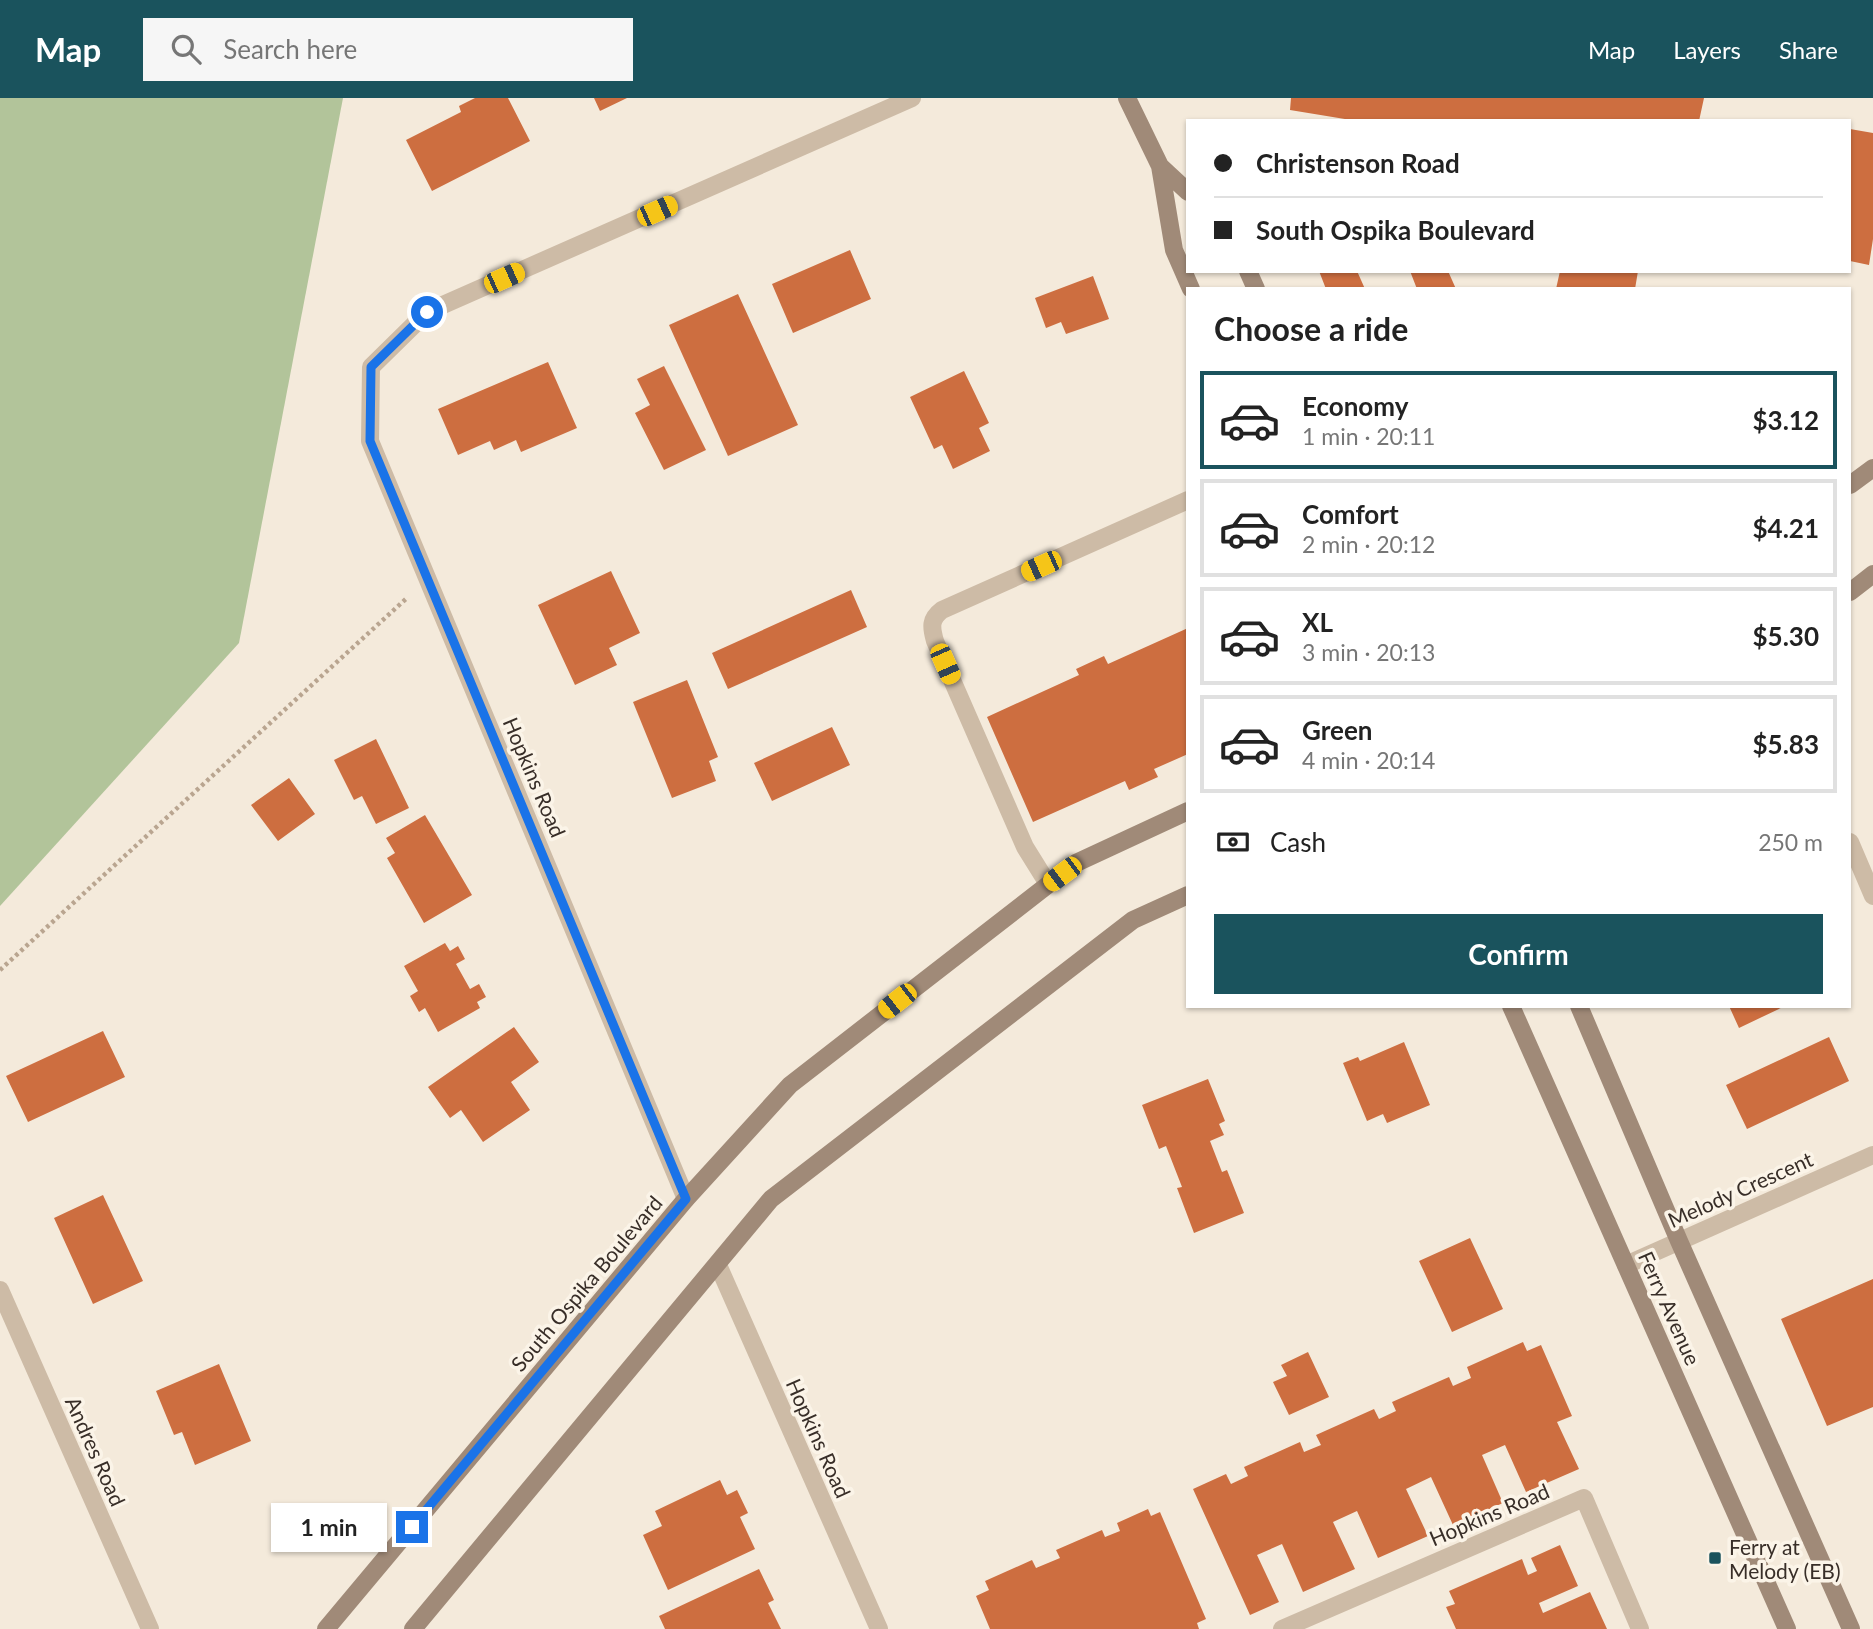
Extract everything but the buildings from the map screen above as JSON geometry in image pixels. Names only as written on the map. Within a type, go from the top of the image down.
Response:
[{"type":"main road","points":[[1127,98],[1160,166],[1174,250],[1190,287]]},
{"type":"main road","points":[[1160,166],[1186,190]]},
{"type":"main road","points":[[1851,484],[1873,468]]},
{"type":"main road","points":[[1851,591],[1873,574]]},
{"type":"main road","name":"South Ospika Boulevard","points":[[326,1629],[686,1199],[790,1085],[1076,863],[1186,812]]},
{"type":"main road","points":[[413,1629],[772,1199],[1133,920],[1186,896]]},
{"type":"main road","name":"Ferry Avenue","points":[[1512,1008],[1787,1629]]},
{"type":"main road","name":"Ferry Avenue","points":[[1580,1008],[1679,1241],[1851,1629]]},
{"type":"street","name":"Hopkins Road","points":[[686,1199],[370,441],[371,367],[427,312],[912,98]]},
{"type":"street","points":[[1048,884],[1025,847],[931,627],[935,616],[1186,501]]},
{"type":"street","points":[[1851,844],[1873,896]]},
{"type":"street","name":"Melody Crescent","points":[[1626,1265],[1873,1155]]},
{"type":"street","name":"Hopkins Road","points":[[718,1265],[879,1629]]},
{"type":"street","name":"Andres Road","points":[[0,1290],[150,1629]]},
{"type":"street","name":"Hopkins Road","points":[[1282,1629],[1584,1498],[1640,1629]]},
{"type":"path","points":[[0,970],[428,579]]},
{"type":"green space","points":[[0,98],[343,98],[239,643],[0,906]]},
{"type":"place","name":"Ferry at Melody (EB)","points":[[1715,1558]]},
{"type":"route","points":[[412,1527],[686,1199],[370,441],[371,367],[427,312]]}]
